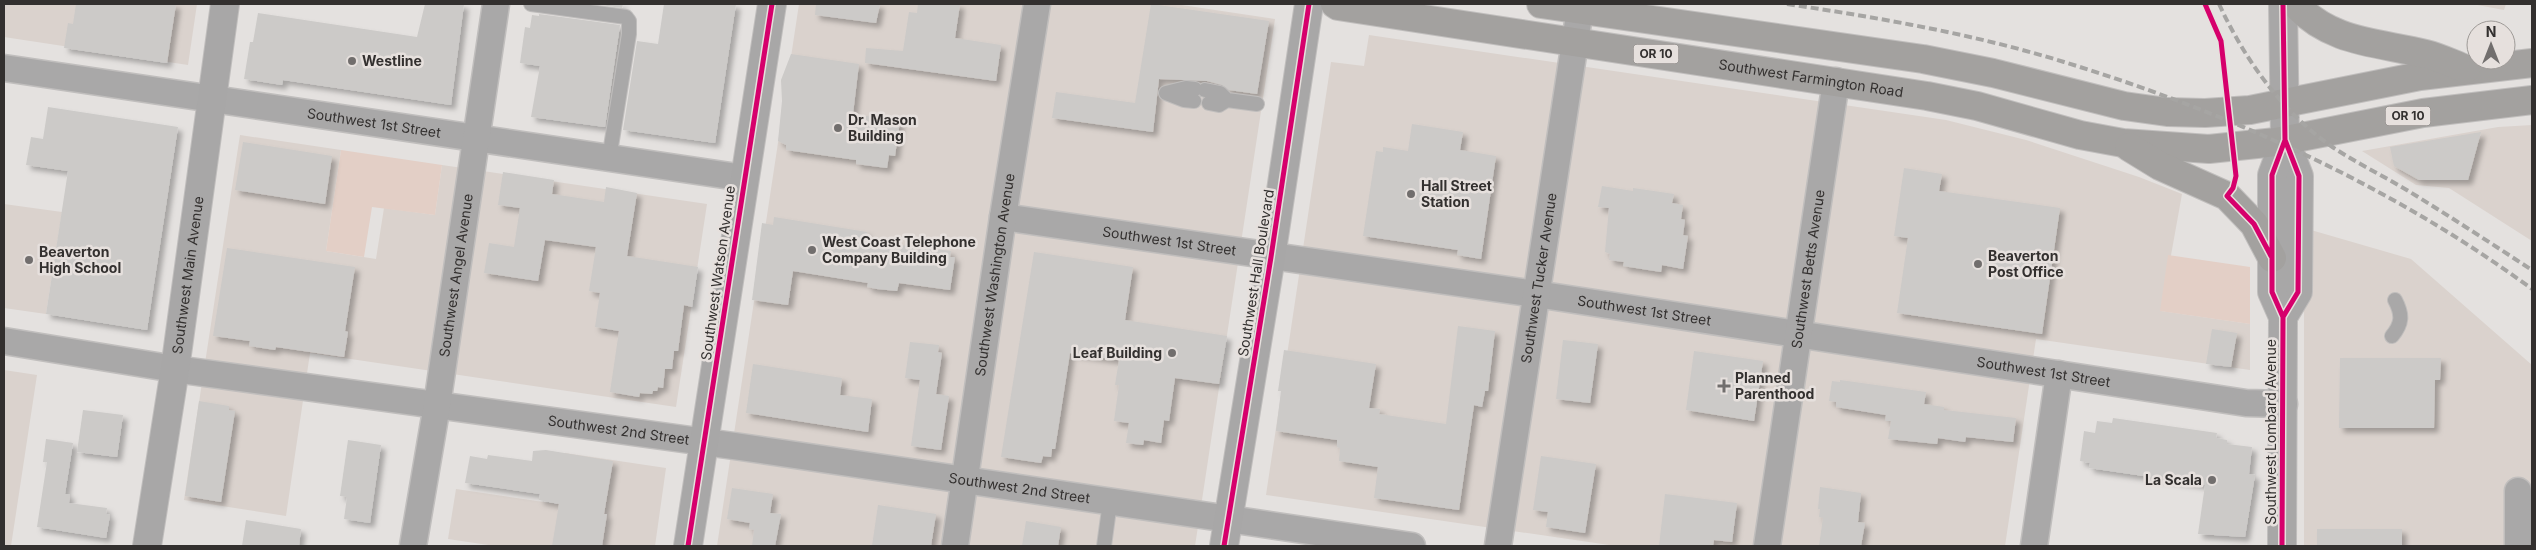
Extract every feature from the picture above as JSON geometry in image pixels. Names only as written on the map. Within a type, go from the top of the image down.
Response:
[{"type":"main road","name":"Southwest Farmington Road","points":[[1335,4],[1338,6],[1836,81],[1977,106],[2080,135],[2123,143],[2209,149],[2245,147],[2285,140]]},
{"type":"main road","points":[[1542,4],[1923,59],[1993,73],[2124,106],[2167,112],[2228,111],[2284,103],[2466,69]]},
{"type":"main road","points":[[2294,4],[2318,23],[2341,35],[2364,43],[2428,54],[2466,69]]},
{"type":"main road","points":[[2516,64],[2532,63]]},
{"type":"main road","name":"OR 10","points":[[2285,140],[2423,113],[2532,100]]},
{"type":"main road","points":[[2123,143],[2160,166],[2228,196],[2254,224],[2272,258]]},
{"type":"street","name":"Southwest Main Avenue","points":[[147,546],[175,369],[225,4]]},
{"type":"street","name":"Southwest Angel Avenue","points":[[413,546],[437,405],[496,4]]},
{"type":"street","name":"Southwest Watson Avenue","points":[[688,546],[772,4]]},
{"type":"street","name":"Southwest Washington Avenue","points":[[955,546],[1003,217],[1037,4]]},
{"type":"street","name":"Southwest Hall Boulevard","points":[[1224,546],[1271,257],[1309,4]]},
{"type":"street","name":"Southwest Lombard Avenue","points":[[2283,4],[2285,140],[2298,176],[2298,292],[2283,317]]},
{"type":"street","name":"Southwest Tucker Avenue","points":[[1498,546],[1580,9]]},
{"type":"street","name":"Southwest 1st Street","points":[[4,68],[212,101],[744,178]]},
{"type":"street","name":"Southwest Betts Avenue","points":[[1767,546],[1836,81]]},
{"type":"street","name":"Southwest Lombard Avenue","points":[[2282,546],[2283,317],[2272,292],[2272,175],[2285,140]]},
{"type":"street","name":"Southwest 1st Street","points":[[1003,217],[1536,294],[2252,403],[2284,404]]},
{"type":"street","name":"Southwest 2nd Street","points":[[4,341],[175,369],[704,442],[1412,546]]},
{"type":"street","points":[[2034,546],[2059,374]]},
{"type":"street","points":[[2518,490],[2518,546]]},
{"type":"lane","points":[[531,4],[605,14],[626,18],[629,21],[629,34],[609,158]]},
{"type":"lane","points":[[1166,93],[1186,88],[1219,105],[1227,100],[1257,104]]},
{"type":"lane","points":[[2392,336],[2399,328],[2402,320],[2395,300]]},
{"type":"lane","points":[[1104,546],[1110,502]]},
{"type":"shaded area","points":[[4,4],[197,4],[188,65],[4,37]]},
{"type":"shaded area","points":[[799,4],[1175,4],[1275,19],[1195,546],[717,546]]},
{"type":"shaded area","points":[[2472,4],[2506,4],[2504,10]]},
{"type":"shaded area","points":[[1369,35],[1946,120],[2026,140],[2139,177],[2182,194],[2161,311],[2250,324],[2250,370],[2036,339],[2005,546],[1616,546],[1266,495],[1331,62],[1364,66]]},
{"type":"shaded area","points":[[2532,125],[2532,241],[2449,188],[2416,185],[2362,151],[2498,127]]},
{"type":"shaded area","points":[[240,135],[341,150],[326,251],[376,259],[384,208],[435,215],[442,165],[707,204],[676,407],[310,353],[286,516],[184,500]]},
{"type":"shaded area","points":[[341,150],[442,165],[435,215],[372,207],[364,257],[326,251]]},
{"type":"shaded area","name":"Beaverton High School","points":[[4,204],[62,212],[46,314],[4,308]]},
{"type":"shaded area","points":[[2304,228],[2411,259],[2532,365],[2532,546],[2304,546]]},
{"type":"shaded area","points":[[2168,255],[2250,267],[2250,324],[2160,311]]},
{"type":"shaded area","points":[[4,370],[37,375],[11,546],[4,546]]},
{"type":"shaded area","points":[[565,453],[666,468],[655,546],[495,546],[448,539],[456,489],[557,504]]},
{"type":"building","points":[[76,4],[176,4],[167,63],[64,48],[68,23],[73,24]]},
{"type":"building","name":"Westline","points":[[425,4],[464,4],[451,105],[283,80],[282,85],[244,79],[250,42],[253,42],[258,13],[417,37]]},
{"type":"building","points":[[594,4],[623,4],[622,8]]},
{"type":"building","points":[[664,4],[736,4],[715,143],[623,130],[637,41],[658,44]]},
{"type":"building","points":[[816,4],[880,4],[876,23],[815,15]]},
{"type":"building","points":[[918,4],[960,4],[955,38],[1001,45],[996,81],[865,63],[866,48],[903,51],[909,12],[917,13]]},
{"type":"building","points":[[1151,4],[1269,21],[1257,94],[1229,90],[1222,85],[1207,81],[1159,79],[1153,132],[1052,118],[1056,92],[1135,103]]},
{"type":"building","points":[[539,14],[620,25],[605,127],[531,117],[540,66],[520,63],[525,27],[530,28],[532,15],[539,16]]},
{"type":"building","points":[[791,54],[859,64],[853,114],[900,121],[895,156],[889,155],[887,168],[856,164],[856,160],[786,150],[786,145],[778,141],[782,101],[781,80]]},
{"type":"building","points":[[48,107],[178,127],[147,330],[46,314],[68,171],[26,165],[31,137],[43,139]]},
{"type":"building","name":"Hall Street Station","points":[[1412,124],[1463,132],[1460,150],[1496,156],[1481,259],[1457,255],[1458,250],[1363,236],[1376,151],[1383,152],[1383,147],[1408,151]]},
{"type":"building","points":[[2481,132],[2468,180],[2419,180],[2394,166],[2390,147]]},
{"type":"building","points":[[243,142],[332,156],[325,204],[235,190]]},
{"type":"building","name":"Beaverton Post Office","points":[[1904,168],[1942,174],[1939,191],[2060,208],[2042,334],[1897,313],[1908,238],[1894,236]]},
{"type":"building","points":[[503,172],[554,180],[552,194],[604,202],[606,187],[637,193],[627,256],[698,267],[692,307],[684,305],[678,351],[674,351],[672,369],[665,369],[663,388],[658,387],[657,391],[653,391],[652,394],[640,393],[639,397],[610,392],[619,331],[595,327],[600,293],[589,291],[596,247],[545,240],[538,281],[484,273],[489,243],[514,247],[520,208],[498,205]]},
{"type":"building","points":[[1602,186],[1633,191],[1633,188],[1674,194],[1672,203],[1683,205],[1681,219],[1685,220],[1683,235],[1688,236],[1683,269],[1662,265],[1661,272],[1623,266],[1624,262],[1609,260],[1610,254],[1605,252],[1609,208],[1598,207]]},
{"type":"building","name":"West Coast Telephone Company Building","points":[[774,217],[867,232],[866,241],[951,251],[950,257],[955,257],[950,290],[899,283],[897,291],[877,289],[867,287],[868,283],[793,271],[788,305],[752,300],[762,223],[773,225]]},
{"type":"building","points":[[227,248],[355,267],[345,331],[348,332],[344,357],[276,347],[275,350],[249,346],[250,341],[213,336]]},
{"type":"building","points":[[1034,252],[1133,267],[1125,320],[1227,336],[1219,384],[1175,378],[1169,421],[1164,420],[1161,443],[1144,440],[1143,445],[1126,443],[1129,423],[1114,421],[1119,385],[1115,385],[1119,360],[1070,353],[1055,449],[1052,449],[1051,457],[1043,456],[1041,463],[1001,457]]},
{"type":"building","points":[[1458,326],[1495,331],[1488,391],[1485,391],[1482,407],[1474,405],[1459,510],[1374,498],[1378,467],[1339,461],[1340,448],[1337,447],[1337,440],[1276,431],[1281,391],[1278,391],[1284,350],[1376,364],[1369,408],[1380,409],[1379,414],[1446,424]]},
{"type":"building","points":[[2212,329],[2237,333],[2231,367],[2206,364]]},
{"type":"building","points":[[1563,340],[1598,344],[1590,403],[1556,399]]},
{"type":"building","points":[[910,342],[939,345],[938,352],[942,353],[936,394],[949,396],[941,450],[911,446],[920,380],[905,378]]},
{"type":"building","name":"Planned Parenthood","points":[[1694,351],[1763,361],[1754,421],[1686,410]]},
{"type":"building","points":[[2340,358],[2441,358],[2440,380],[2435,380],[2434,428],[2339,428]]},
{"type":"building","points":[[753,364],[842,378],[840,395],[872,399],[868,432],[746,413]]},
{"type":"building","points":[[1840,380],[1926,392],[1924,404],[1944,407],[1944,410],[2016,418],[2013,442],[1966,437],[1965,442],[1938,438],[1937,444],[1888,439],[1891,421],[1885,421],[1886,415],[1836,407],[1836,402],[1829,401],[1832,381],[1840,382]]},
{"type":"building","points":[[199,401],[229,406],[229,410],[235,411],[221,502],[185,496]]},
{"type":"building","points":[[83,410],[123,415],[117,457],[77,452]]},
{"type":"building","name":"La Scala","points":[[2113,418],[2217,433],[2216,438],[2227,440],[2227,444],[2252,447],[2249,474],[2255,475],[2245,537],[2198,534],[2205,485],[2089,468],[2090,463],[2080,461],[2084,431],[2095,433],[2097,421],[2112,423]]},
{"type":"building","points":[[46,439],[73,443],[65,494],[70,494],[69,503],[107,508],[106,514],[110,515],[106,538],[37,527],[47,462],[43,462]]},
{"type":"building","points":[[348,440],[381,445],[370,523],[344,519],[347,497],[340,496]]},
{"type":"building","points":[[546,450],[613,461],[604,514],[607,514],[602,546],[552,546],[559,504],[539,500],[540,494],[465,483],[470,456],[487,459],[488,455],[532,461],[533,451]]},
{"type":"building","points":[[1541,456],[1596,464],[1585,533],[1546,527],[1548,512],[1533,510]]},
{"type":"building","points":[[1820,487],[1861,493],[1858,522],[1865,523],[1861,546],[1819,546],[1823,518],[1819,517],[1820,509],[1818,509]]},
{"type":"building","points":[[732,488],[773,494],[770,513],[781,514],[775,546],[752,546],[754,530],[749,529],[750,523],[727,519]]},
{"type":"building","points":[[1665,494],[1737,503],[1732,542],[1714,540],[1713,546],[1659,546]]},
{"type":"building","points":[[878,505],[936,514],[931,546],[872,546]]},
{"type":"building","points":[[246,520],[301,529],[299,546],[242,546]]},
{"type":"building","points":[[1026,521],[1061,527],[1058,546],[1022,546]]},
{"type":"building","points":[[2317,529],[2402,529],[2402,546],[2317,546]]},
{"type":"railway","points":[[1787,4],[1892,21],[1996,43],[2064,62],[2187,104],[2308,156],[2366,185],[2423,217],[2479,252],[2532,289]]},
{"type":"railway","points":[[2219,4],[2252,63],[2280,100],[2313,132],[2331,146],[2410,192],[2532,270]]},
{"type":"cycle path","points":[[688,546],[772,4]]},
{"type":"cycle path","points":[[1224,546],[1271,257],[1309,4]]},
{"type":"cycle path","points":[[2205,4],[2221,41],[2236,176],[2233,188],[2227,196],[2254,224],[2271,256]]},
{"type":"cycle path","points":[[2283,4],[2285,140],[2299,176],[2298,292],[2283,317]]},
{"type":"cycle path","points":[[2282,546],[2283,317],[2272,292],[2272,175],[2285,140]]},
{"type":"place","name":"Westline","points":[[352,61]]},
{"type":"place","name":"Dr. Mason Building","points":[[838,128]]},
{"type":"place","name":"Hall Street Station","points":[[1411,194]]},
{"type":"place","name":"West Coast Telephone Company Building","points":[[812,250]]},
{"type":"place","name":"Beaverton High School","points":[[29,260]]},
{"type":"place","name":"Beaverton Post Office","points":[[1978,264]]},
{"type":"place","name":"Leaf Building","points":[[1172,353]]},
{"type":"place","name":"Planned Parenthood","points":[[1724,386]]},
{"type":"place","name":"La Scala","points":[[2212,480]]}]
